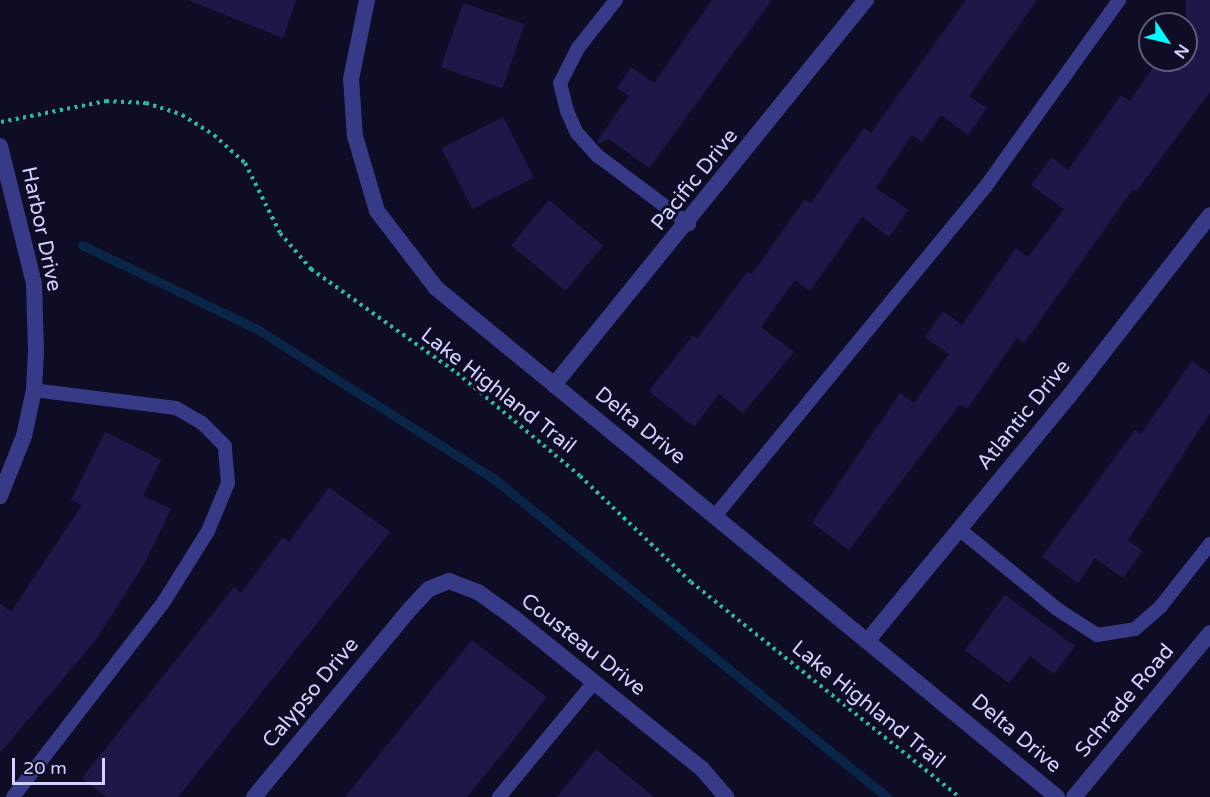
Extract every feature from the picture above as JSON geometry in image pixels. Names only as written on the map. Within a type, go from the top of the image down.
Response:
[{"type":"street","name":"Delta Drive","points":[[367,0],[351,79],[356,136],[377,211],[436,288],[1057,797]]},
{"type":"street","name":"Pacific Drive","points":[[554,385],[688,224],[866,0]]},
{"type":"street","name":"Harbor Drive","points":[[0,146],[34,283],[34,390],[24,436],[0,496]]},
{"type":"street","name":"Atlantic Drive","points":[[868,640],[1210,214]]},
{"type":"street","name":"Cousteau Drive","points":[[403,618],[429,589],[449,581],[504,611],[702,769],[726,797]]},
{"type":"street","name":"Calypso Drive","points":[[254,797],[403,618]]},
{"type":"street","name":"Schrade Road","points":[[1074,797],[1210,633]]},
{"type":"lane","points":[[616,0],[578,48],[561,83],[567,111],[577,133],[598,156],[688,224]]},
{"type":"lane","points":[[715,516],[986,186],[1119,0]]},
{"type":"lane","points":[[13,797],[163,603],[208,531],[228,483],[225,446],[202,423],[176,408],[34,390]]},
{"type":"lane","points":[[959,529],[1057,609],[1097,635],[1135,629],[1161,606],[1210,544]]},
{"type":"lane","points":[[499,797],[594,682]]},
{"type":"path","name":"Lake Highland Trail","points":[[0,122],[106,101],[146,103],[182,116],[214,135],[245,163],[280,233],[311,269],[457,373],[580,476],[691,582],[959,797]]},
{"type":"building","points":[[188,0],[296,0],[283,38]]},
{"type":"building","points":[[712,0],[772,0],[649,168],[609,139],[599,144],[597,141],[629,96],[617,88],[631,67],[654,83]]},
{"type":"building","points":[[966,0],[1037,0],[969,96],[987,108],[968,135],[941,115],[922,142],[912,135],[876,188],[908,210],[889,237],[862,217],[810,291],[795,280],[761,327],[794,352],[743,413],[719,394],[694,427],[649,391],[693,335],[697,339],[748,271],[752,274],[805,199],[811,203],[864,128],[871,133]]},
{"type":"building","points":[[1186,0],[1210,0],[1210,92],[1136,192],[1133,189],[1024,343],[1017,338],[967,409],[960,404],[849,550],[812,523],[900,393],[914,403],[949,354],[925,337],[943,311],[962,325],[1016,248],[1028,257],[1064,209],[1031,185],[1052,157],[1068,170],[1121,95],[1130,101],[1150,72],[1198,72],[1198,12],[1186,12]]},
{"type":"building","points":[[463,3],[524,24],[502,88],[441,67]]},
{"type":"building","points":[[503,117],[534,178],[472,209],[442,148]]},
{"type":"building","points":[[549,200],[603,246],[565,291],[511,245]]},
{"type":"building","points":[[1192,361],[1210,374],[1210,413],[1128,540],[1142,551],[1123,578],[1095,558],[1078,583],[1042,557],[1135,430],[1141,434]]},
{"type":"building","points":[[105,432],[161,460],[143,496],[171,509],[143,566],[95,641],[0,753],[0,603],[11,612],[82,505],[71,500]]},
{"type":"building","points":[[329,487],[390,532],[178,797],[106,797],[82,778],[234,587],[241,593],[283,537],[289,542]]},
{"type":"building","points":[[1005,595],[1075,646],[1054,674],[1030,656],[1009,683],[965,650]]},
{"type":"building","points":[[472,640],[547,697],[508,747],[467,797],[345,797]]},
{"type":"building","points":[[596,749],[654,797],[557,797]]},
{"type":"waterway","points":[[82,245],[257,329],[493,478],[887,797]]}]
